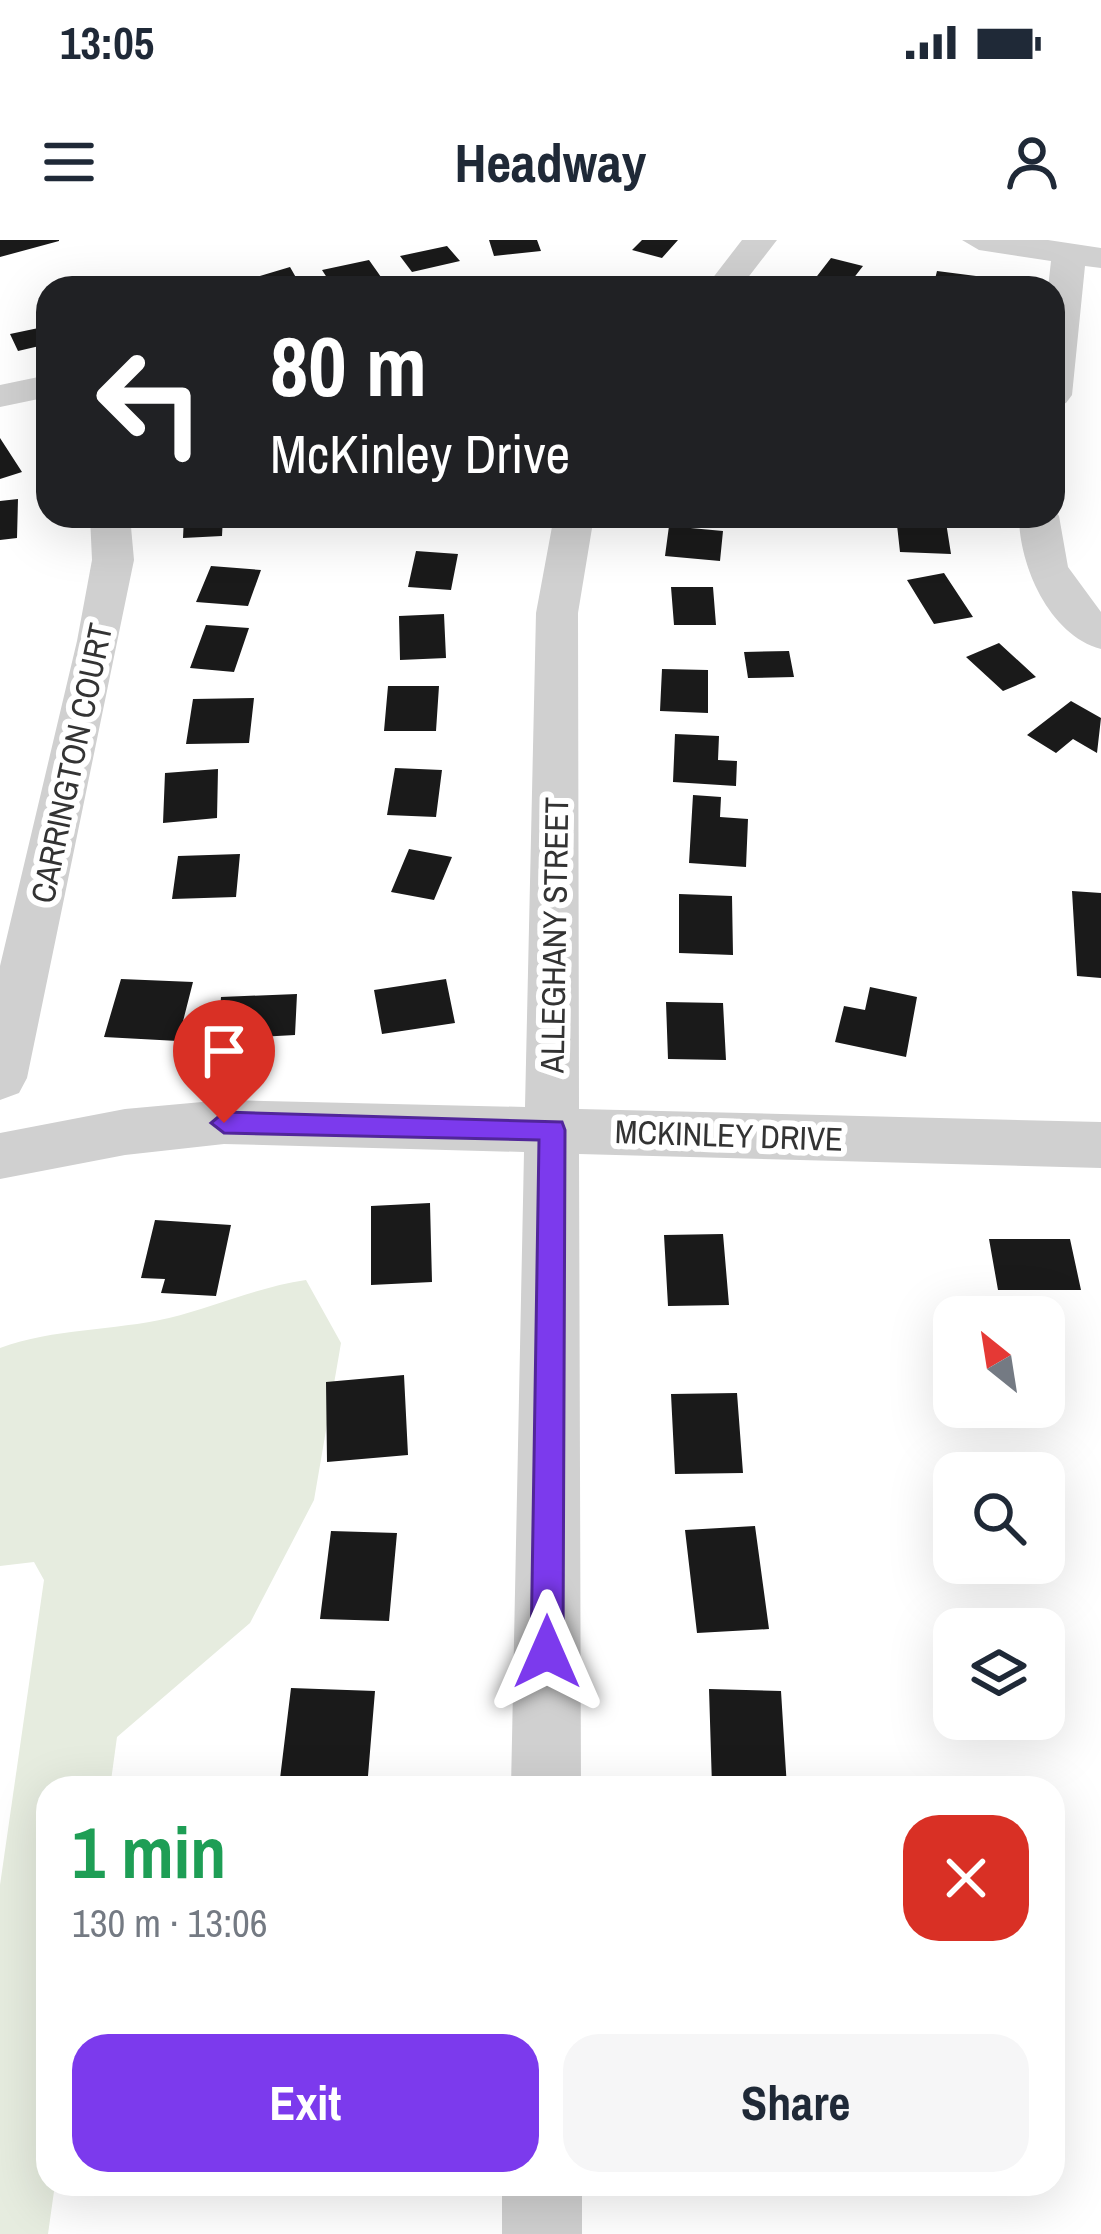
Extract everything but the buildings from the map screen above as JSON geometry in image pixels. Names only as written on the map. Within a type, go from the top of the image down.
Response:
[{"type":"street","points":[[732,276],[760,240]]},
{"type":"street","points":[[980,240],[1085,255],[1065,342]]},
{"type":"street","points":[[0,396],[36,388]]},
{"type":"street","name":"CARRINGTON COURT","points":[[0,1078],[99,641],[113,560],[111,528]]},
{"type":"street","name":"ALLEGHANY STREET","points":[[546,1776],[557,614],[571,528]]},
{"type":"street","points":[[1041,528],[1042,556],[1056,584],[1101,635]]},
{"type":"street","name":"MCKINLEY DRIVE","points":[[0,1156],[125,1132],[224,1123],[1101,1145]]},
{"type":"street","points":[[542,2196],[542,2234]]},
{"type":"shaded area","points":[[306,1280],[341,1343],[314,1500],[250,1623],[117,1737],[112,1776],[36,1776],[36,2196],[53,2196],[48,2234],[0,2234],[0,1885],[44,1580],[34,1562],[0,1566],[0,1348],[41,1337],[169,1318]]},
{"type":"route","points":[[224,1123],[552,1130],[547,1652]]}]
